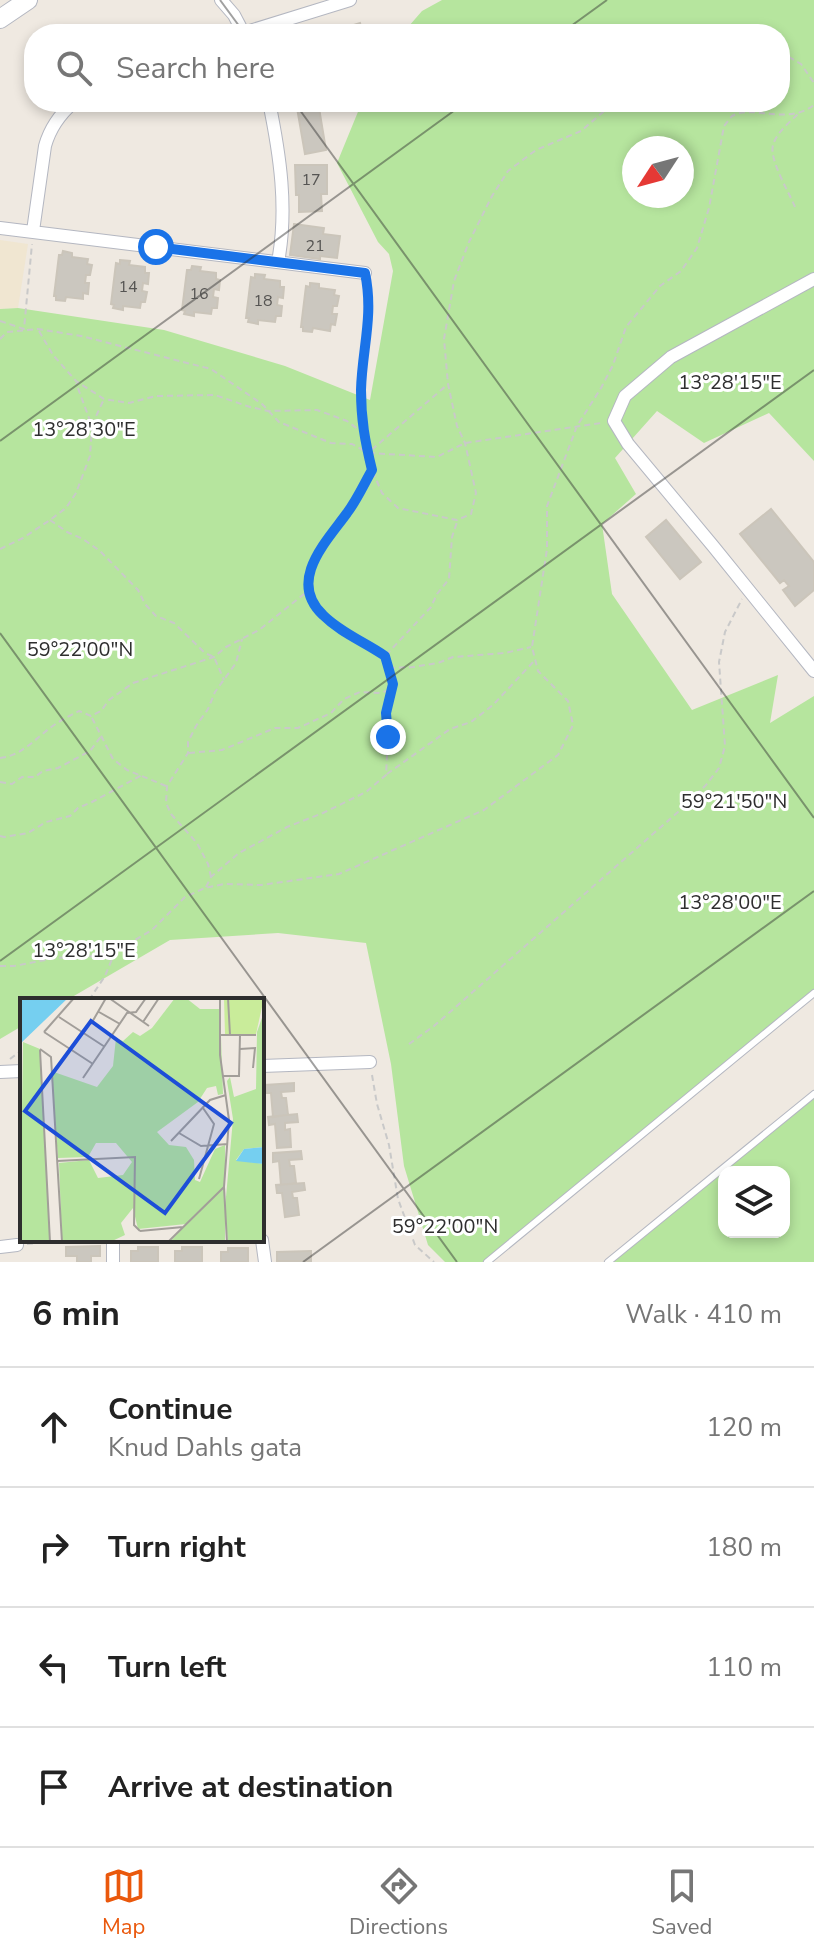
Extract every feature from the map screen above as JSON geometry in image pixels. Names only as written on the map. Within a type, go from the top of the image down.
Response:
[{"type":"street","points":[[0,19],[28,0]]},
{"type":"street","points":[[221,0],[238,24]]},
{"type":"street","points":[[274,24],[350,0]]},
{"type":"street","points":[[33,231],[45,146],[55,122],[64,112]]},
{"type":"street","points":[[271,112],[279,147],[282,188],[278,262]]},
{"type":"street","points":[[0,228],[365,273]]},
{"type":"street","points":[[814,279],[671,357],[625,396],[614,421],[628,444],[814,671]]},
{"type":"street","points":[[264,1066],[370,1062]]},
{"type":"street","points":[[0,1072],[20,1071]]},
{"type":"street","points":[[262,1242],[265,1262]]},
{"type":"street","points":[[0,1247],[17,1245]]},
{"type":"lane","points":[[487,1262],[814,993]]},
{"type":"lane","points":[[608,1262],[814,1094]]},
{"type":"path","points":[[790,58],[801,64],[814,83]]},
{"type":"path","points":[[795,207],[774,160],[772,147],[780,132],[798,114],[814,105]]},
{"type":"path","points":[[365,273],[368,319],[361,388],[363,433],[372,470],[382,493],[398,508],[457,520],[471,514],[476,493],[448,384],[444,339],[454,281],[469,242],[508,171],[536,150],[581,131],[603,112]]},
{"type":"path","points":[[0,966],[97,956],[116,951],[152,930],[185,897],[205,888],[224,884],[261,885],[339,874],[471,816],[496,802],[558,755],[573,725],[568,701],[538,671],[532,647],[547,549],[547,506],[577,426],[613,365],[626,327],[660,286],[681,271],[697,248],[709,208],[724,126],[731,116],[747,113],[798,114]]},
{"type":"path","points":[[24,329],[33,231]]},
{"type":"path","points":[[0,321],[24,329]]},
{"type":"path","points":[[0,339],[7,332],[38,329],[81,336],[211,369],[262,404],[279,422],[331,443],[352,444],[368,453],[437,457],[465,443],[614,421]]},
{"type":"path","points":[[38,329],[53,355],[76,381],[104,399],[129,403],[156,396],[215,395],[268,411],[317,410],[347,421],[363,433]]},
{"type":"path","points":[[76,381],[92,426]]},
{"type":"path","points":[[368,453],[448,384]]},
{"type":"path","points":[[0,549],[23,538],[66,508],[76,493],[90,456],[92,426],[104,399]]},
{"type":"path","points":[[372,470],[348,512],[322,544],[308,580],[312,602],[322,615],[385,656],[393,684],[386,713],[386,775]]},
{"type":"path","points":[[50,520],[100,551],[138,590],[156,616],[174,623],[205,653],[214,657],[224,681]]},
{"type":"path","points":[[385,656],[431,607],[449,579],[452,537],[457,520]]},
{"type":"path","points":[[91,716],[133,683],[214,657],[259,630],[310,589]]},
{"type":"path","points":[[409,1044],[434,1026],[643,843],[706,785],[719,768],[725,746],[719,662],[725,632],[748,589]]},
{"type":"path","points":[[211,877],[197,843],[171,814],[166,803],[167,786],[188,753],[188,742],[215,692],[236,663],[243,637]]},
{"type":"path","points":[[389,668],[413,667],[453,657],[505,653],[532,647]]},
{"type":"path","points":[[205,888],[211,877],[239,853],[287,827],[366,792],[450,729],[471,722],[493,705],[535,660]]},
{"type":"path","points":[[188,753],[222,750],[275,728],[298,728],[331,713],[344,699],[360,692],[391,690]]},
{"type":"path","points":[[0,758],[26,748],[51,727],[79,711],[91,716],[113,759],[127,770],[167,786]]},
{"type":"path","points":[[0,782],[12,784],[22,777],[35,777],[43,771],[58,768],[90,751],[102,735]]},
{"type":"path","points":[[0,836],[28,833],[46,822],[70,816],[78,808],[142,775]]},
{"type":"path","points":[[90,998],[116,951]]},
{"type":"path","points":[[370,1062],[398,1199],[415,1245],[434,1262]]},
{"type":"path","points":[[17,1245],[49,1242]]},
{"type":"shaded area","points":[[0,240],[28,244],[18,308],[0,309]]},
{"type":"green space","points":[[442,0],[814,0],[814,461],[769,413],[704,443],[657,411],[615,458],[636,494],[602,524],[612,594],[692,710],[778,675],[770,723],[814,696],[814,993],[487,1262],[445,1262],[428,1245],[404,1166],[391,1064],[366,943],[278,933],[170,940],[70,998],[20,998],[20,1027],[0,1039],[0,309],[18,308],[164,330],[285,366],[370,400],[393,271],[389,254],[378,242],[337,163],[358,112],[790,112],[790,24],[411,24],[422,11]]},
{"type":"green space","points":[[814,1094],[814,1262],[608,1262],[718,1172],[718,1238],[790,1238],[790,1166],[726,1166]]},
{"type":"building","points":[[298,112],[320,112],[326,150],[305,154]]},
{"type":"building","points":[[295,165],[327,165],[327,194],[321,194],[322,211],[299,212]]},
{"type":"building","points":[[294,224],[324,228],[323,234],[340,236],[337,258],[290,255]]},
{"type":"building","points":[[63,251],[72,253],[72,257],[88,259],[87,264],[92,265],[90,275],[86,275],[88,294],[83,293],[83,299],[66,297],[65,301],[56,300],[54,296],[59,255]]},
{"type":"building","points":[[120,260],[145,267],[145,273],[149,273],[148,284],[143,283],[142,291],[147,292],[145,302],[141,302],[140,308],[123,306],[123,310],[113,308],[111,304],[116,263],[120,264]]},
{"type":"building","points":[[192,266],[201,267],[200,271],[216,273],[216,279],[220,280],[219,290],[214,289],[213,297],[218,298],[217,308],[212,308],[211,314],[194,312],[194,316],[184,314],[182,310],[187,270],[191,270]]},
{"type":"building","points":[[255,274],[280,281],[280,287],[284,287],[283,298],[278,297],[277,305],[282,306],[281,316],[276,316],[275,322],[258,320],[258,324],[248,322],[249,318],[246,318],[251,277],[255,278]]},
{"type":"building","points":[[310,283],[335,290],[334,295],[339,296],[337,306],[333,306],[332,314],[337,314],[335,325],[331,324],[330,331],[313,328],[312,332],[303,331],[301,327],[306,286],[310,287]]},
{"type":"building","points":[[771,509],[814,562],[814,590],[795,606],[783,590],[789,586],[784,580],[780,583],[740,534]]},
{"type":"building","points":[[666,520],[701,562],[680,579],[646,537]]},
{"type":"building","points":[[294,1083],[294,1091],[281,1092],[282,1098],[286,1098],[288,1115],[273,1117],[271,1093],[266,1093],[265,1085]]},
{"type":"building","points":[[297,1114],[298,1122],[285,1123],[285,1130],[290,1129],[291,1147],[277,1148],[275,1124],[269,1125],[268,1117]]},
{"type":"building","points":[[301,1151],[302,1159],[289,1160],[290,1166],[294,1166],[296,1183],[281,1185],[279,1161],[273,1162],[273,1153]]},
{"type":"building","points":[[304,1183],[305,1190],[292,1192],[293,1198],[297,1198],[299,1215],[285,1217],[282,1193],[277,1193],[276,1185]]},
{"type":"building","points":[[100,1246],[100,1256],[91,1256],[91,1262],[77,1262],[77,1256],[66,1256],[66,1247]]},
{"type":"building","points":[[138,1247],[158,1247],[158,1262],[131,1262],[131,1251],[138,1251]]},
{"type":"building","points":[[182,1247],[202,1247],[202,1262],[175,1262],[175,1251],[182,1251]]},
{"type":"building","points":[[228,1248],[248,1248],[248,1262],[221,1262],[221,1252],[228,1252]]},
{"type":"building","points":[[311,1251],[311,1261],[277,1261],[277,1252]]},
{"type":"route","points":[[156,247],[365,273],[368,333],[361,388],[363,433],[372,470],[348,512],[322,544],[308,580],[312,602],[322,615],[385,656],[393,684],[386,713],[388,737]]}]
